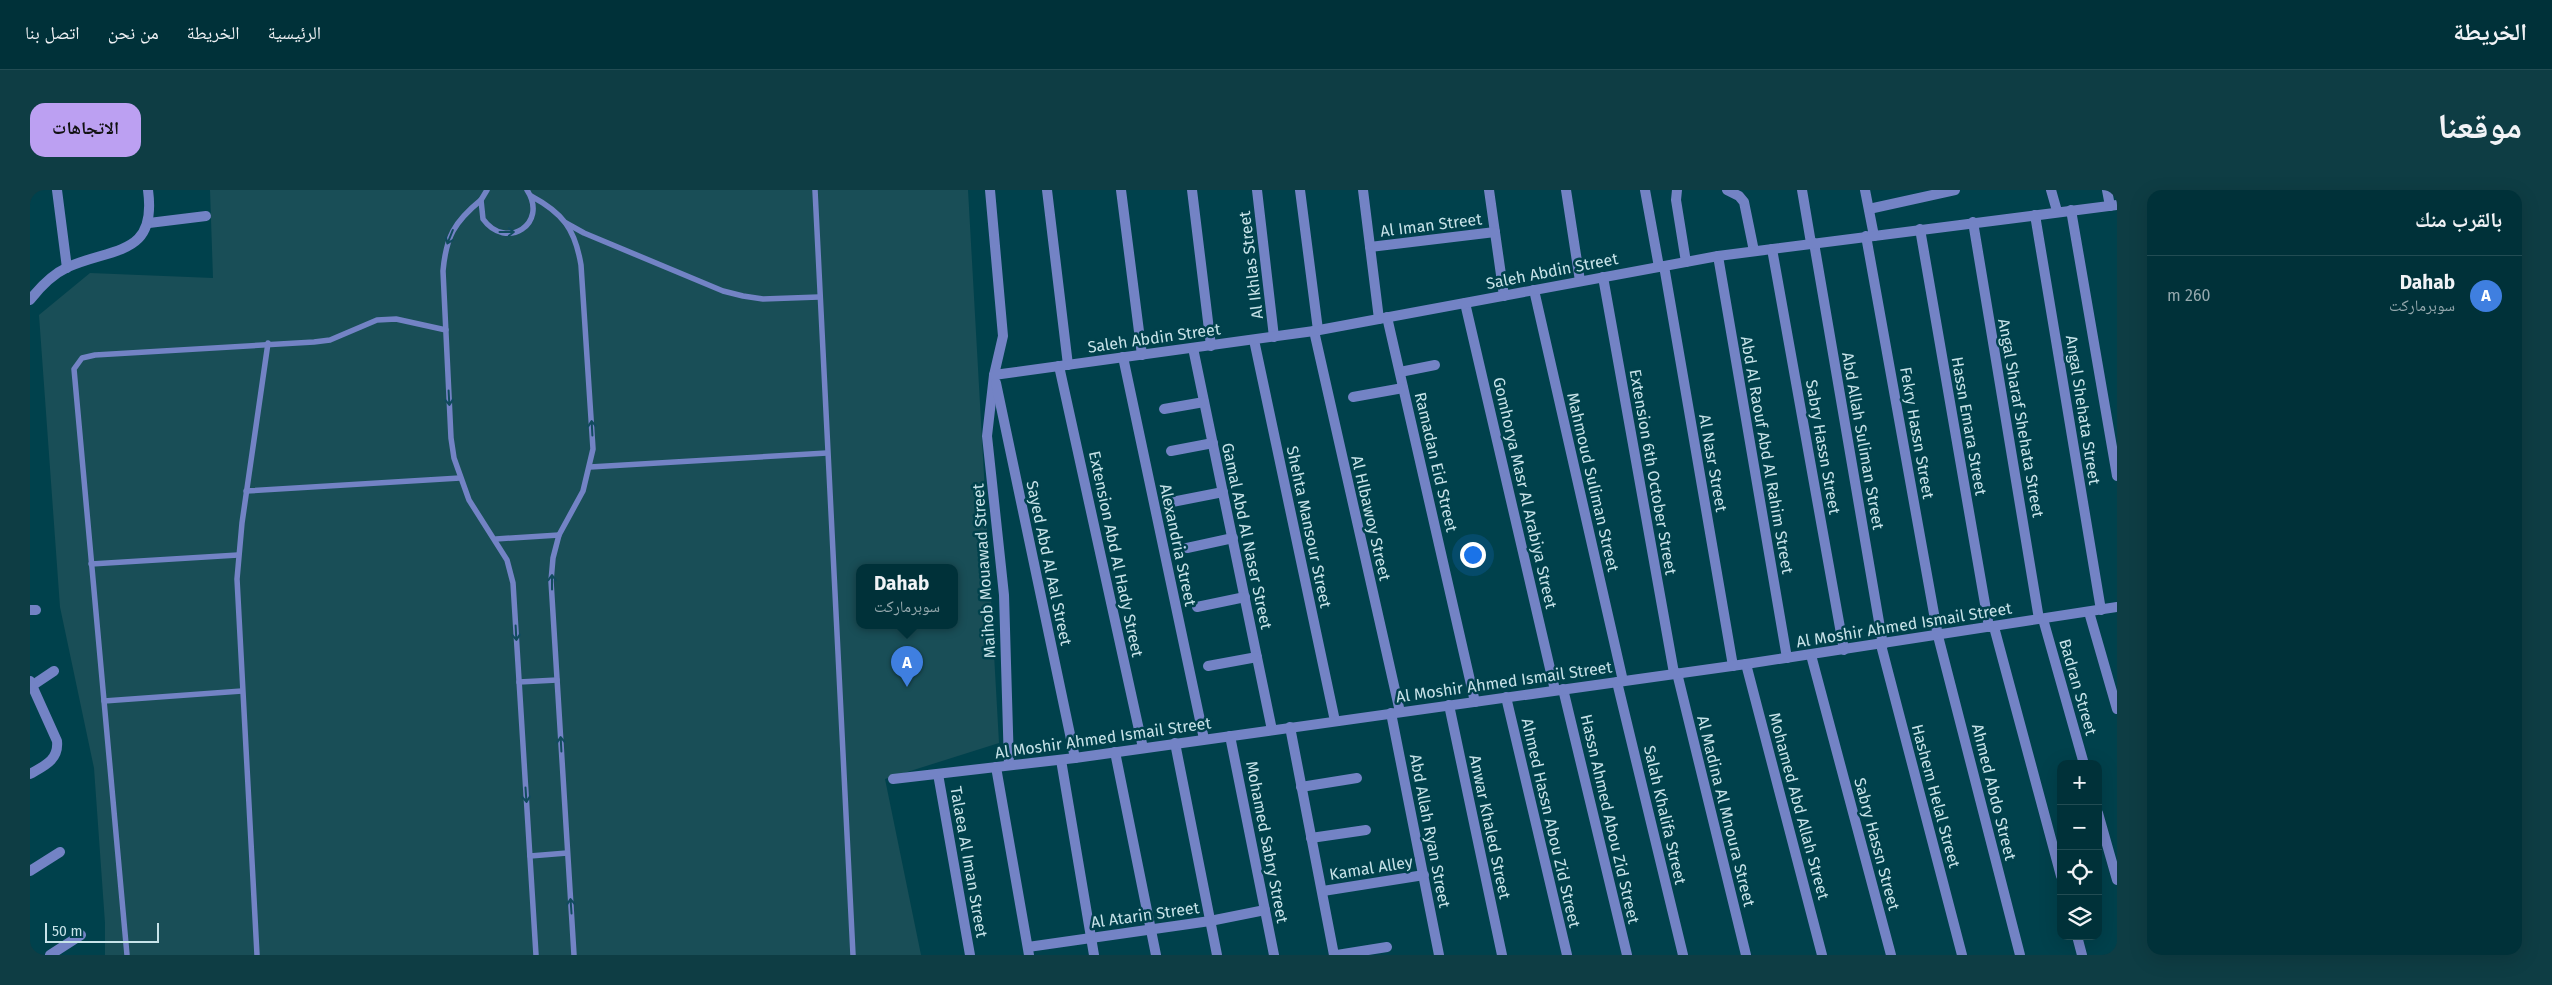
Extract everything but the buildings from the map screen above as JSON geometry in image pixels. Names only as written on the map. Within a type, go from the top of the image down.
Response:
[{"type":"street","points":[[57,190],[67,268]]},
{"type":"street","points":[[30,300],[41,286],[67,268],[129,246],[141,237],[149,223],[151,208],[148,190]]},
{"type":"street","name":"Maihob Mouawad Street","points":[[990,190],[1003,336],[1000,356],[994,375],[987,436],[1004,596],[1009,766]]},
{"type":"street","name":"Extension Abd Al Hady Street","points":[[1047,190],[1064,366],[1143,748]]},
{"type":"street","points":[[1121,190],[1142,355]]},
{"type":"street","points":[[1192,190],[1211,346]]},
{"type":"street","name":"Al Ikhlas Street","points":[[1257,190],[1274,336]]},
{"type":"street","name":"Al Hlbawoy Street","points":[[1300,190],[1316,330],[1396,712]]},
{"type":"street","name":"Ramadan Eid Street","points":[[1363,190],[1370,247],[1383,318],[1400,372],[1475,702]]},
{"type":"street","points":[[1489,190],[1504,296]]},
{"type":"street","points":[[1566,190],[1580,281]]},
{"type":"street","name":"Al Nasr Street","points":[[1645,190],[1661,266],[1733,666]]},
{"type":"street","points":[[1677,190],[1676,200],[1686,262]]},
{"type":"street","points":[[1727,190],[1739,196],[1744,202],[1754,251]]},
{"type":"street","name":"Abd Allah Suliman Street","points":[[1802,190],[1882,645]]},
{"type":"street","name":"Fekry Hassn Street","points":[[1865,190],[1869,209],[1870,236],[1938,636]]},
{"type":"street","points":[[1869,209],[1955,190]]},
{"type":"street","points":[[2051,190],[2057,211]]},
{"type":"street","points":[[2107,190],[2114,205]]},
{"type":"street","name":"Saleh Abdin Street","points":[[994,375],[1316,330],[1718,256],[2114,205]]},
{"type":"street","points":[[2071,210],[2117,476]]},
{"type":"street","name":"Angal Shehata Street","points":[[2035,215],[2101,610]]},
{"type":"street","points":[[149,223],[206,216]]},
{"type":"street","name":"Angal Sharaf Shehata Street","points":[[1973,222],[2041,619]]},
{"type":"street","name":"Hassn Emara Street","points":[[1920,229],[1991,627],[2057,862]]},
{"type":"street","name":"Al Iman Street","points":[[1370,247],[1495,232]]},
{"type":"street","name":"Sabry Hassn Street","points":[[1772,249],[1844,650]]},
{"type":"street","name":"Abd Al Raouf Abd Al Rahim Street","points":[[1718,256],[1787,658]]},
{"type":"street","name":"Extension 6th October Street","points":[[1603,277],[1676,673]]},
{"type":"street","name":"Mahmoud Suliman Street","points":[[1534,290],[1620,681]]},
{"type":"street","name":"Gomhorya Masr Al Arabiya Street","points":[[1465,303],[1559,690]]},
{"type":"street","name":"Shehta Mansour Street","points":[[1254,340],[1335,721]]},
{"type":"street","name":"Gamal Abd Al Naser Street","points":[[1193,348],[1272,730]]},
{"type":"street","name":"Alexandria Street","points":[[1123,357],[1204,739]]},
{"type":"street","points":[[1400,372],[1435,365]]},
{"type":"street","name":"Sayed Abd Al Aal Street","points":[[994,375],[1075,758]]},
{"type":"street","points":[[1353,397],[1403,388]]},
{"type":"street","points":[[1164,410],[1204,402]]},
{"type":"street","points":[[1171,451],[1213,443]]},
{"type":"street","points":[[1172,502],[1223,492]]},
{"type":"street","points":[[1187,548],[1232,538]]},
{"type":"street","points":[[1197,607],[1244,597]]},
{"type":"street","name":"Al Moshir Ahmed Ismail Street","points":[[894,779],[1061,760],[1733,666],[1882,645],[2117,607]]},
{"type":"street","points":[[2089,612],[2117,709]]},
{"type":"street","name":"Badran Street","points":[[2041,619],[2083,760]]},
{"type":"street","name":"Ahmed Abdo Street","points":[[1938,636],[2020,955]]},
{"type":"street","name":"Hashem Helal Street","points":[[1882,645],[1962,955]]},
{"type":"street","name":"Sabry Hassn Street","points":[[1811,655],[1891,955]]},
{"type":"street","points":[[1208,666],[1257,657]]},
{"type":"street","name":"Mohamed Abd Allah Street","points":[[1746,664],[1822,955]]},
{"type":"street","points":[[30,774],[50,762],[58,749],[57,741],[31,684],[54,671]]},
{"type":"street","name":"Al Madina Al Mnoura Street","points":[[1676,673],[1746,955]]},
{"type":"street","name":"Salah Khalifa Street","points":[[1620,681],[1683,955]]},
{"type":"street","name":"Hassn Ahmed Abou Zid Street","points":[[1559,690],[1627,955]]},
{"type":"street","name":"Ahmed Hassn Abou Zid Street","points":[[1506,697],[1567,955]]},
{"type":"street","name":"Anwar Khaled Street","points":[[1449,705],[1502,955]]},
{"type":"street","name":"Abd Allah Ryan Street","points":[[1396,712],[1440,955]]},
{"type":"street","points":[[1290,728],[1336,955],[1387,947]]},
{"type":"street","name":"Mohamed Sabry Street","points":[[1230,736],[1274,955]]},
{"type":"street","points":[[1175,743],[1217,955]]},
{"type":"street","points":[[1114,752],[1156,955]]},
{"type":"street","points":[[1061,760],[1094,955]]},
{"type":"street","points":[[996,767],[1028,951]]},
{"type":"street","name":"Talaea Al Iman Street","points":[[938,774],[970,955]]},
{"type":"street","points":[[1302,787],[1357,778]]},
{"type":"street","points":[[2102,827],[2117,880]]},
{"type":"street","points":[[1311,838],[1366,830]]},
{"type":"street","points":[[30,871],[60,852]]},
{"type":"street","name":"Kamal Alley","points":[[1323,891],[1424,875]]},
{"type":"street","name":"Al Atarin Street","points":[[1028,951],[1091,938],[1210,921],[1265,910]]},
{"type":"street","points":[[50,955],[81,935]]},
{"type":"street","points":[[2078,940],[2082,955]]},
{"type":"lane","points":[[481,200],[483,219],[496,231],[505,234],[523,229],[533,214],[531,196],[527,190]]},
{"type":"lane","points":[[814,190],[853,955]]},
{"type":"lane","points":[[486,191],[481,200],[465,213],[452,230],[445,250],[443,271],[451,438],[460,478],[469,500],[496,539],[507,560],[513,583],[536,955]]},
{"type":"lane","points":[[531,196],[551,207],[566,223],[577,243],[581,265],[593,430],[590,466],[583,491],[560,535],[553,558],[551,581],[574,955]]},
{"type":"lane","points":[[566,223],[591,236],[723,291],[763,299],[819,297]]},
{"type":"lane","points":[[127,955],[74,369],[82,358],[95,355],[330,340],[377,320],[396,319],[446,330]]},
{"type":"lane","points":[[257,955],[237,604],[238,555],[268,343]]},
{"type":"lane","points":[[590,466],[827,453]]},
{"type":"lane","points":[[246,491],[460,478]]},
{"type":"lane","points":[[496,539],[560,535]]},
{"type":"lane","points":[[91,564],[238,555]]},
{"type":"lane","points":[[519,682],[557,680]]},
{"type":"lane","points":[[104,701],[242,691]]},
{"type":"lane","points":[[530,856],[567,854]]},
{"type":"shaded area","points":[[210,190],[968,190],[999,743],[885,779],[921,955],[105,955],[105,923],[94,768],[60,607],[39,315],[90,273],[213,278]]},
{"type":"place","name":"Dahab","points":[[907,687]]}]
